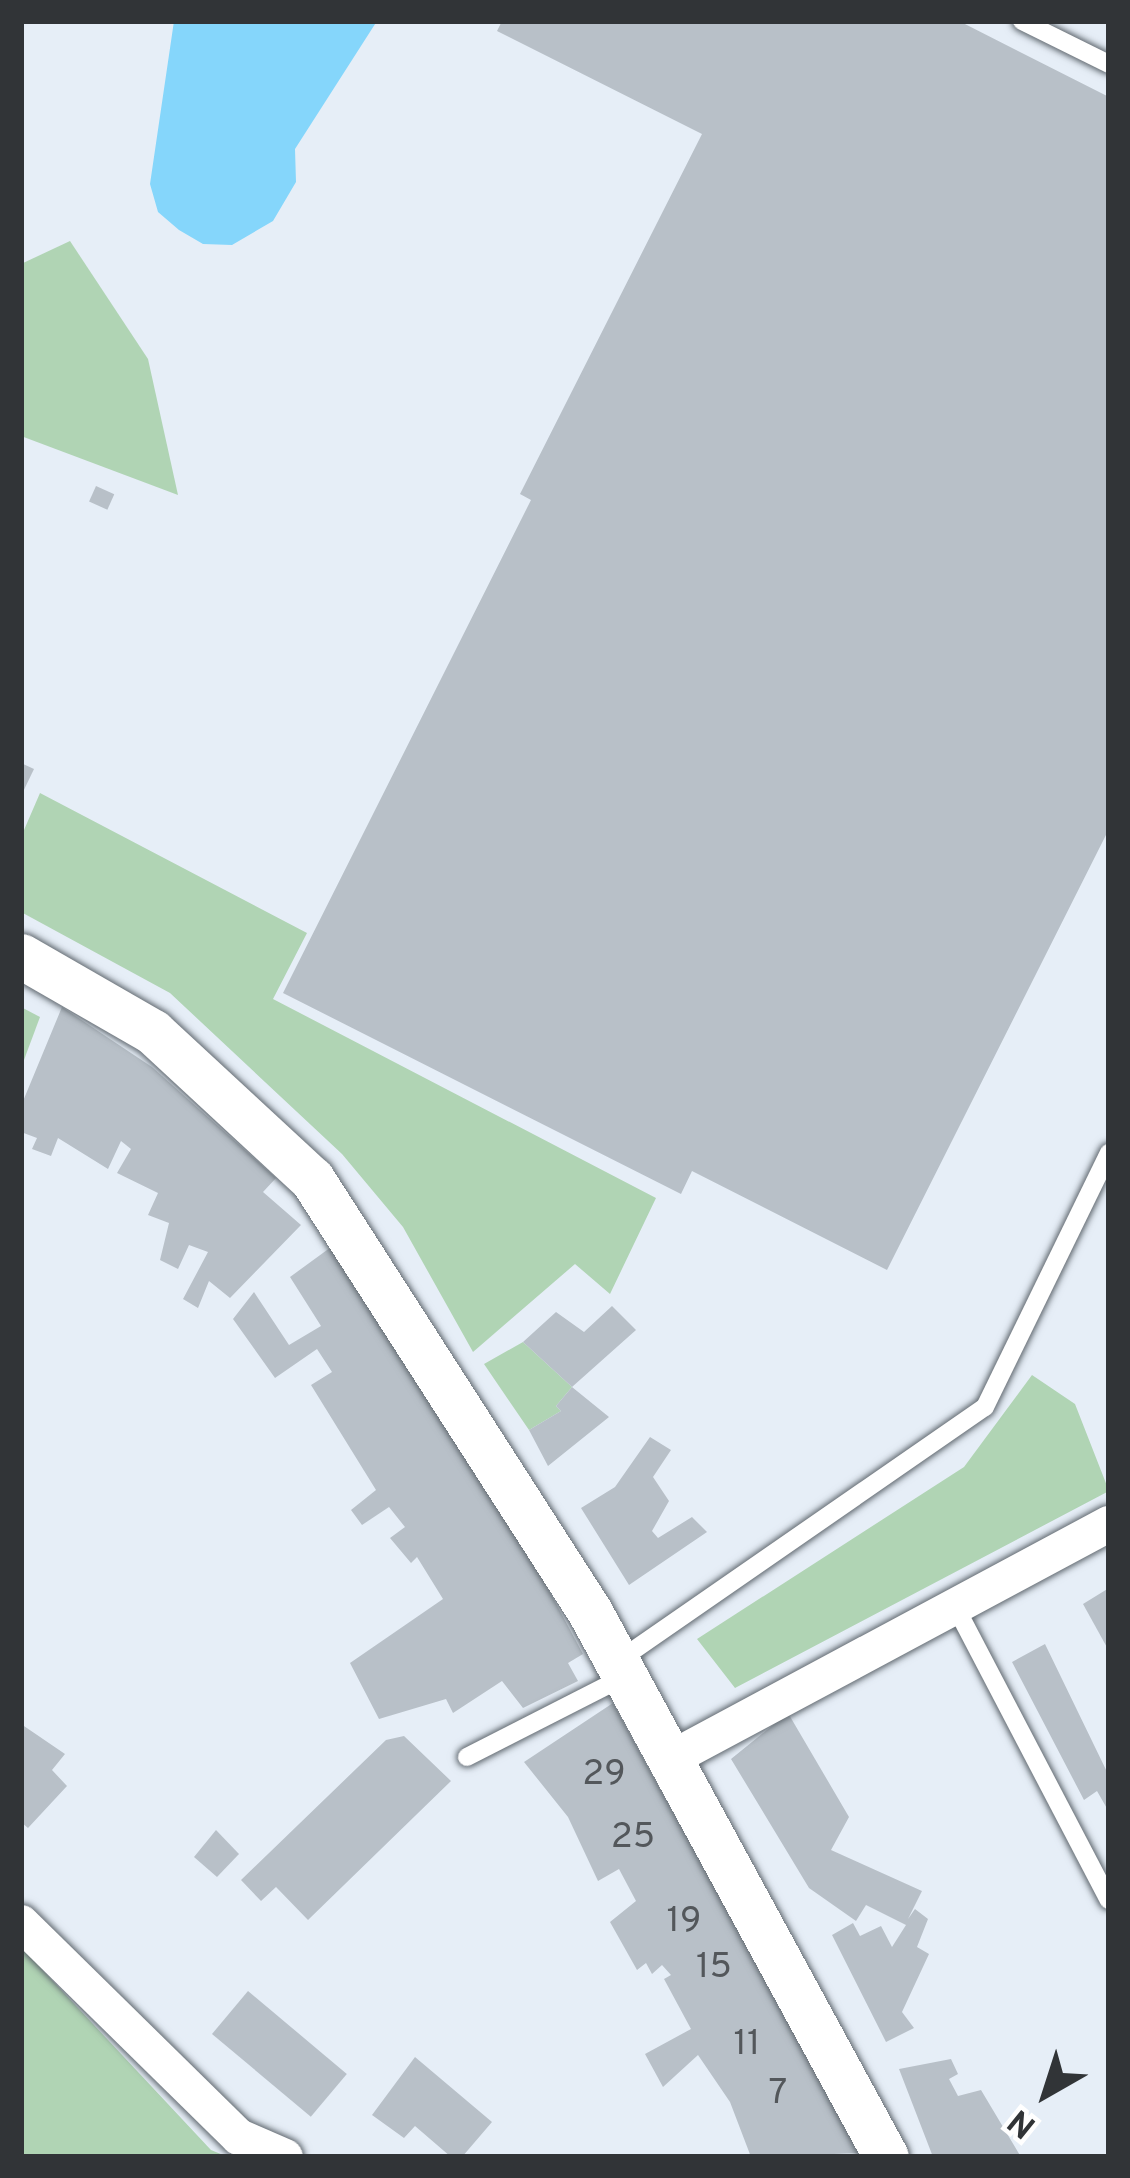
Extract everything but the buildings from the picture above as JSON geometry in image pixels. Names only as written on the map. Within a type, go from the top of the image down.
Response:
[{"type":"street","points":[[21,956],[153,1032],[312,1179],[674,1757],[886,2157]]},
{"type":"street","points":[[674,1757],[1109,1524]]},
{"type":"street","points":[[21,1923],[231,2147],[285,2157]]},
{"type":"lane","points":[[1022,21],[1109,64]]},
{"type":"lane","points":[[466,1757],[622,1669],[985,1407],[1109,1153]]},
{"type":"lane","points":[[954,1604],[1109,1900]]},
{"type":"green space","points":[[70,241],[148,359],[178,495],[21,436],[21,264]]},
{"type":"green space","points":[[40,793],[307,933],[273,999],[656,1198],[610,1294],[575,1264],[473,1352],[403,1227],[342,1154],[170,993],[21,912],[21,837]]},
{"type":"green space","points":[[21,1007],[40,1017],[21,1068]]},
{"type":"green space","points":[[523,1342],[572,1387],[556,1406],[561,1411],[529,1430],[484,1364]]},
{"type":"green space","points":[[1032,1375],[1075,1404],[1109,1491],[735,1688],[697,1639],[964,1467]]},
{"type":"green space","points":[[21,1947],[211,2150],[228,2157],[21,2157]]},
{"type":"water","points":[[174,21],[377,21],[295,149],[296,182],[273,221],[232,245],[203,244],[179,230],[158,212],[150,184]]}]
